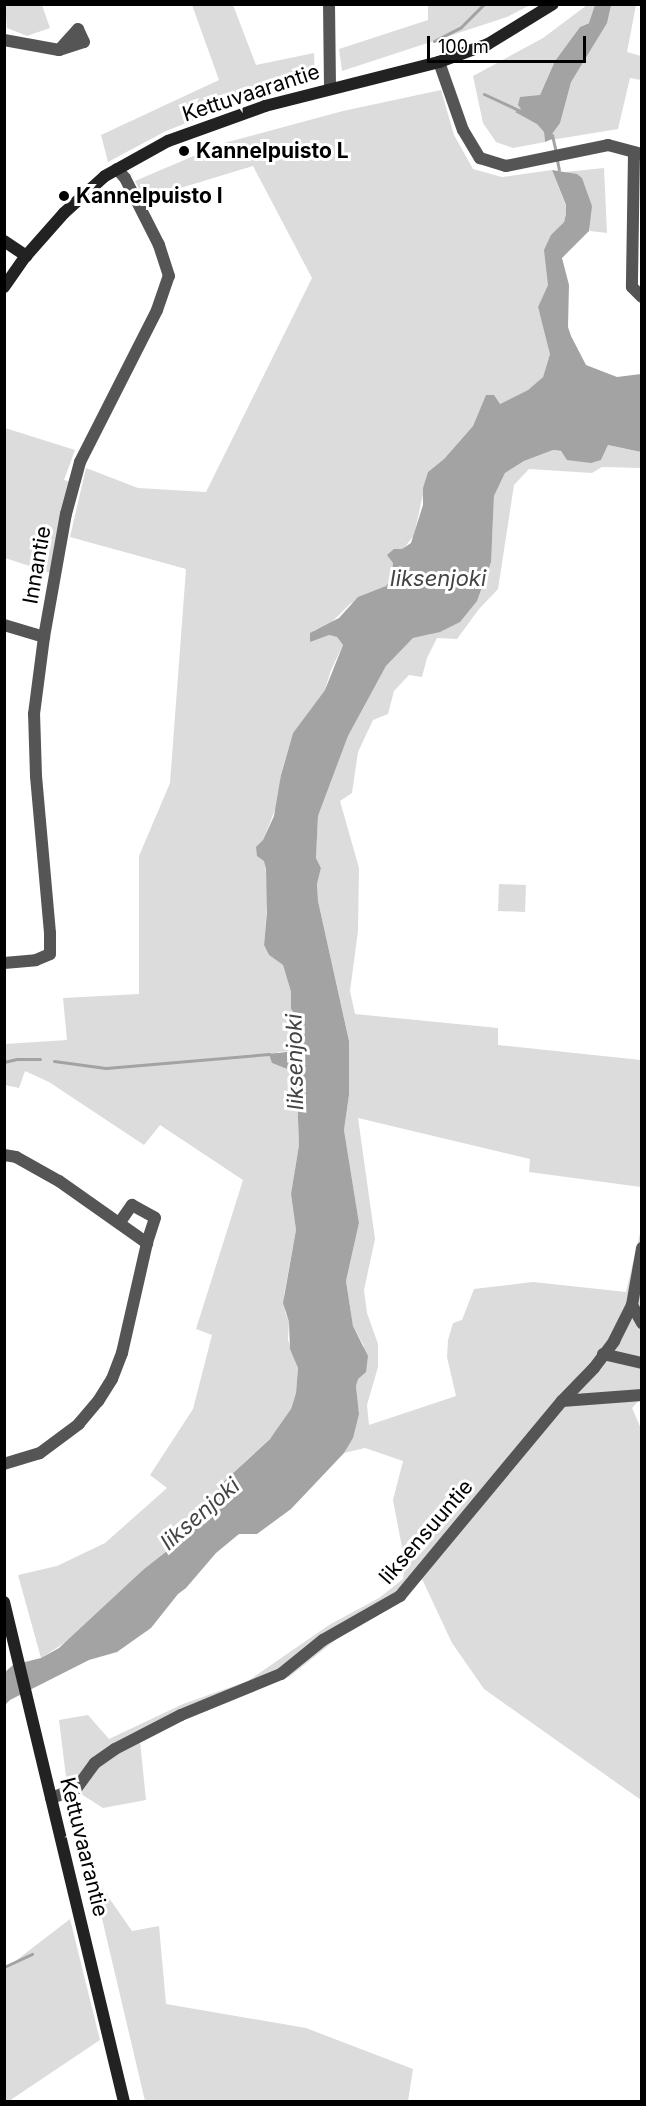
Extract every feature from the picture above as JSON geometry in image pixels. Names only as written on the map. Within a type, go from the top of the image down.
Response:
[{"type":"street","points":[[328,4],[330,88]]},
{"type":"street","name":"Kettuvaarantie","points":[[4,287],[26,256],[64,213],[117,169],[168,141],[208,125],[330,88],[439,62],[488,44],[553,4]]},
{"type":"street","points":[[4,40],[59,50]]},
{"type":"street","points":[[439,62],[463,130],[480,158],[506,166],[608,145],[638,154],[632,287],[642,297]]},
{"type":"street","name":"Innantie","points":[[4,963],[36,960],[50,954],[36,776],[34,714],[44,637],[66,514],[80,462],[157,310],[169,276],[159,245],[125,178],[117,169]]},
{"type":"street","points":[[4,240],[26,256]]},
{"type":"street","points":[[4,625],[44,637]]},
{"type":"street","points":[[4,1155],[16,1157],[59,1181],[147,1243]]},
{"type":"street","points":[[4,1464],[40,1453],[79,1424],[112,1379],[122,1353],[147,1243],[155,1218],[132,1205],[120,1222]]},
{"type":"street","name":"Iiksensuuntie","points":[[51,1798],[76,1789],[96,1763],[115,1749],[181,1715],[281,1674],[323,1640],[400,1596],[562,1401],[594,1368],[624,1325],[632,1305],[642,1248]]},
{"type":"street","points":[[632,1305],[642,1323]]},
{"type":"street","points":[[603,1354],[642,1363]]},
{"type":"street","points":[[562,1401],[642,1395]]},
{"type":"street","name":"Kettuvaarantie","points":[[4,1602],[124,2102]]},
{"type":"shaded area","points":[[5,4],[42,5],[50,28],[27,36],[7,28]]},
{"type":"shaded area","points":[[192,5],[233,5],[256,65],[314,53],[315,80],[227,107],[166,131],[108,162],[101,135],[219,80]]},
{"type":"shaded area","points":[[428,5],[530,5],[507,17],[342,71],[339,49],[428,20]]},
{"type":"shaded area","points":[[587,5],[636,5],[627,52],[641,56],[641,80],[630,78],[618,129],[551,140],[552,115],[590,22],[580,27],[555,61],[540,95],[545,142],[513,148],[496,142],[483,123],[473,76],[543,38]]},
{"type":"shaded area","points":[[441,90],[454,135],[473,169],[502,177],[552,170],[566,206],[566,214],[564,222],[551,236],[548,285],[538,308],[550,345],[550,354],[543,377],[528,390],[500,404],[486,396],[473,426],[444,459],[428,472],[414,535],[393,563],[391,579],[386,586],[350,604],[330,624],[313,631],[320,637],[329,635],[337,637],[343,645],[331,670],[325,690],[293,733],[281,774],[279,800],[263,840],[268,896],[264,945],[269,955],[283,965],[291,992],[291,1009],[297,1017],[295,1051],[278,1052],[272,1063],[287,1069],[293,1076],[297,1093],[299,1145],[291,1194],[296,1230],[284,1295],[285,1312],[289,1322],[288,1340],[298,1368],[296,1393],[288,1418],[277,1432],[219,1486],[214,1512],[144,1569],[75,1636],[41,1658],[18,1575],[57,1566],[105,1543],[167,1488],[150,1475],[193,1409],[212,1335],[196,1329],[243,1180],[160,1125],[144,1145],[49,1082],[25,1071],[19,1088],[5,1085],[5,1044],[67,1040],[63,998],[139,994],[139,856],[170,783],[186,569],[70,537],[86,468],[138,488],[206,492],[312,278],[253,166],[144,199],[135,181],[224,143],[343,111]]},
{"type":"shaded area","points":[[604,168],[607,233],[590,231],[588,220],[565,172]]},
{"type":"shaded area","points":[[5,428],[75,450],[64,480],[71,482],[51,573],[5,558]]},
{"type":"shaded area","points":[[608,445],[641,452],[641,468],[602,467],[592,473],[529,469],[514,485],[498,589],[479,609],[457,639],[437,638],[427,658],[422,677],[409,675],[394,691],[388,714],[373,720],[358,752],[352,793],[340,801],[359,868],[358,931],[350,991],[355,1014],[498,1028],[498,1045],[641,1060],[641,1187],[529,1172],[530,1159],[358,1118],[375,1239],[364,1290],[367,1313],[378,1344],[378,1367],[367,1405],[369,1425],[456,1396],[447,1357],[448,1340],[453,1323],[462,1320],[474,1289],[533,1282],[626,1292],[641,1229],[641,1398],[632,1408],[642,1431],[641,1800],[484,1689],[452,1643],[422,1579],[405,1600],[338,1638],[289,1677],[187,1716],[140,1741],[146,1800],[103,1808],[67,1785],[59,1720],[88,1715],[109,1739],[183,1704],[248,1681],[329,1625],[379,1598],[403,1579],[405,1563],[393,1500],[403,1461],[365,1448],[344,1453],[359,1414],[356,1386],[364,1346],[353,1326],[346,1281],[359,1223],[344,1130],[349,1095],[349,1041],[318,901],[317,884],[321,868],[316,858],[318,816],[348,736],[386,666],[413,638],[431,634],[492,537],[494,496],[505,473],[524,461],[553,450],[601,460]]},
{"type":"shaded area","points":[[499,884],[526,885],[525,912],[498,911]]},
{"type":"shaded area","points":[[91,1872],[132,1931],[159,1926],[166,2004],[306,2028],[413,2069],[408,2101],[145,2101]]},
{"type":"shaded area","points":[[70,1919],[100,2040],[9,2101],[5,2101],[5,1969]]},
{"type":"water","points":[[595,5],[611,5],[607,23],[571,82],[560,123],[552,134],[552,139],[545,142],[544,132],[537,124],[515,112],[521,109],[518,105],[520,97],[540,95],[555,61],[580,27],[589,23]]},
{"type":"water","name":"Iiksenjoki","points":[[552,170],[577,174],[582,178],[592,206],[589,231],[562,258],[569,285],[568,327],[586,365],[617,377],[641,374],[641,452],[608,445],[601,460],[591,463],[567,460],[561,451],[553,450],[524,461],[505,473],[494,496],[491,562],[477,601],[460,622],[440,632],[413,638],[386,666],[348,736],[318,816],[316,858],[321,868],[317,884],[318,901],[349,1041],[349,1095],[344,1130],[359,1223],[346,1281],[353,1326],[368,1356],[366,1372],[358,1379],[356,1386],[359,1414],[353,1438],[344,1453],[291,1509],[257,1534],[239,1534],[216,1553],[178,1594],[151,1628],[117,1652],[89,1660],[10,1700],[5,1705],[5,1672],[13,1665],[41,1658],[59,1648],[144,1569],[207,1519],[214,1512],[219,1486],[270,1439],[291,1409],[296,1393],[298,1368],[290,1349],[289,1322],[283,1303],[296,1230],[291,1194],[299,1145],[297,1093],[293,1076],[287,1069],[272,1063],[269,1054],[295,1051],[297,1017],[291,1009],[291,992],[283,965],[269,955],[264,945],[267,912],[266,869],[264,861],[257,856],[256,847],[263,840],[274,816],[281,775],[293,733],[325,690],[343,645],[337,637],[329,635],[310,642],[310,633],[339,618],[358,597],[386,586],[391,579],[393,563],[387,555],[394,549],[402,549],[411,543],[423,505],[423,488],[428,472],[444,459],[473,426],[486,395],[494,395],[500,404],[528,390],[543,377],[550,354],[538,307],[548,285],[544,250],[551,235],[564,222],[566,214],[566,205]]},
{"type":"waterway","points":[[434,41],[461,27],[484,4]]},
{"type":"waterway","points":[[484,94],[518,110]]},
{"type":"waterway","points":[[552,135],[556,153]]},
{"type":"waterway","points":[[557,160],[559,170]]},
{"type":"waterway","points":[[54,1061],[106,1068],[269,1054]]},
{"type":"waterway","points":[[4,1062],[17,1059],[40,1059]]},
{"type":"waterway","points":[[4,1967],[32,1954]]},
{"type":"place","name":"Kannelpuisto L","points":[[184,151]]},
{"type":"place","name":"Kannelpuisto I","points":[[64,196]]}]
